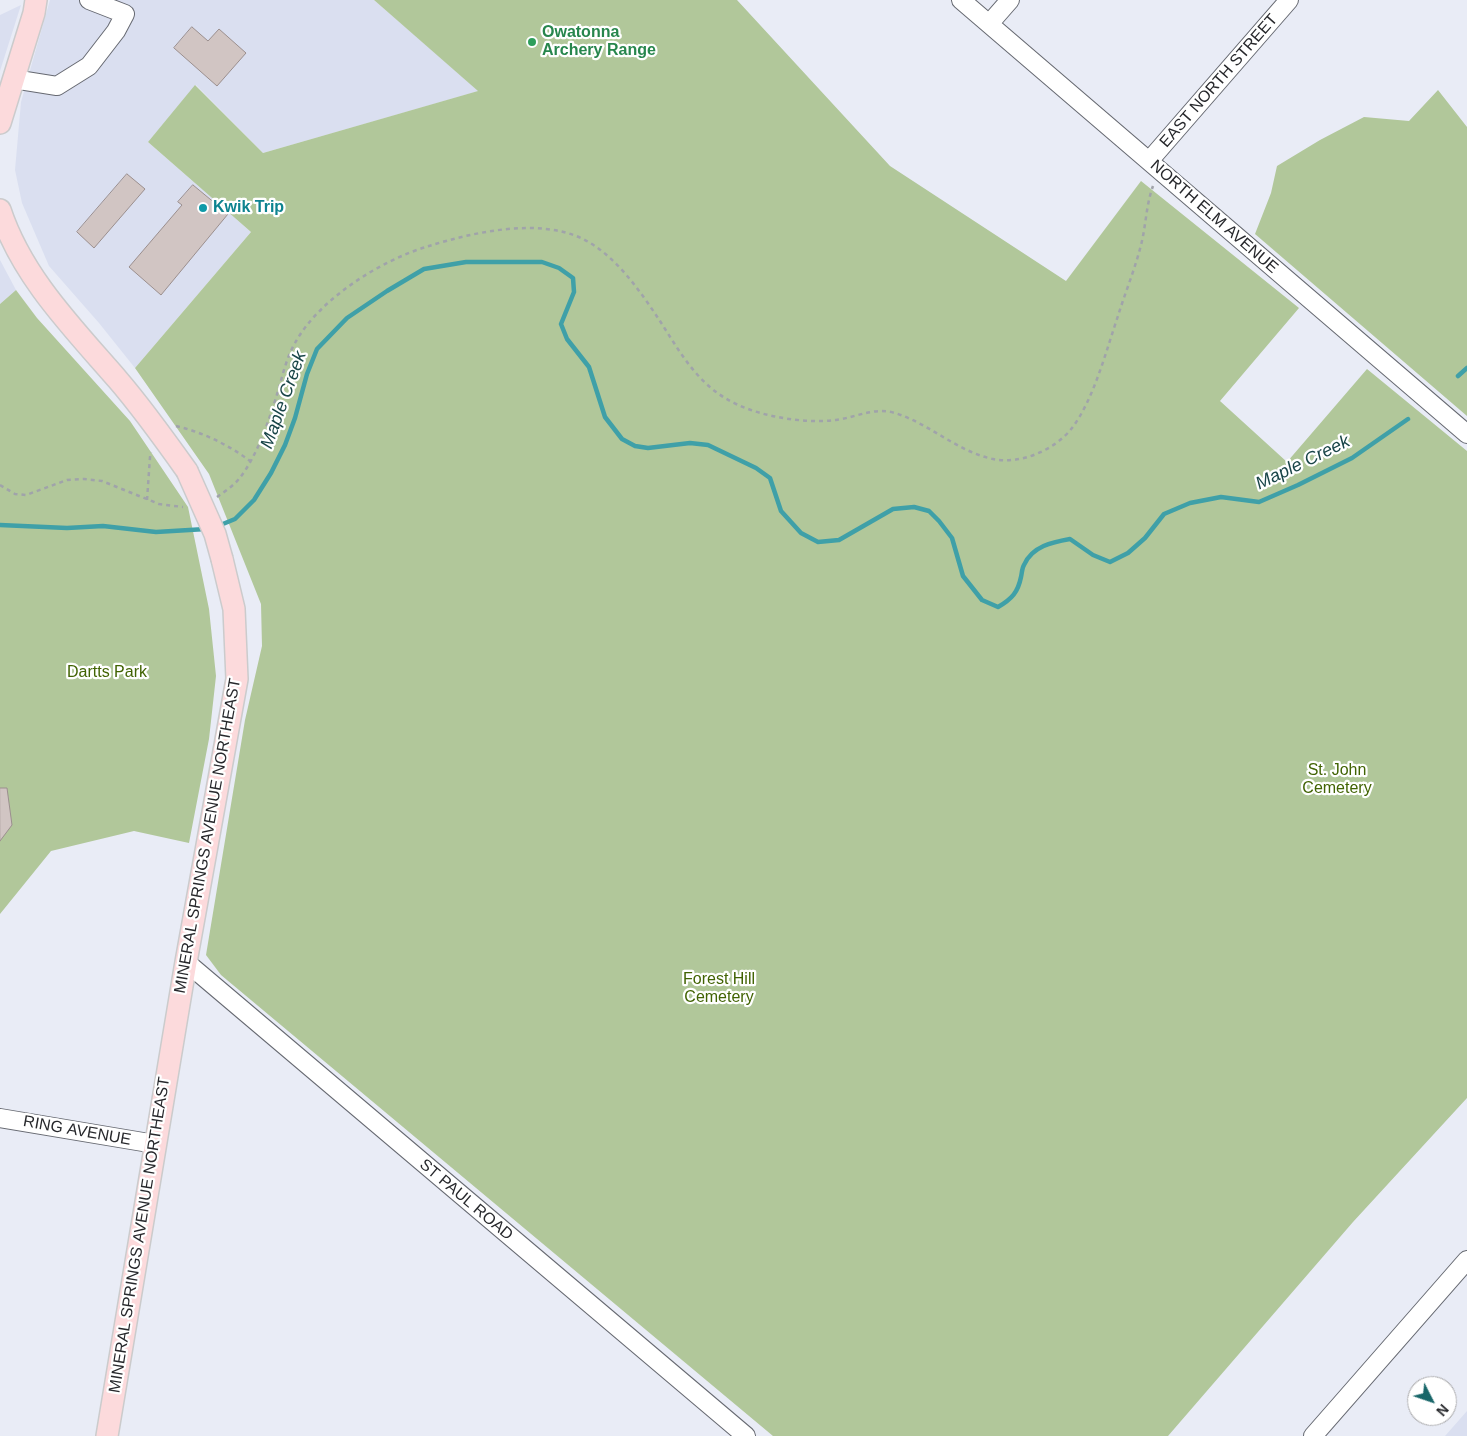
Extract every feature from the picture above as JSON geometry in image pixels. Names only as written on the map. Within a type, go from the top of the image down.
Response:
[{"type":"main road","points":[[0,123],[34,13],[36,0]]},
{"type":"main road","name":"MINERAL SPRINGS AVENUE NORTHEAST","points":[[0,210],[14,248],[48,298],[133,397],[187,471],[215,534],[234,609],[237,679],[186,962],[107,1436]]},
{"type":"street","points":[[13,79],[57,86],[89,66],[116,31],[124,14],[89,0]]},
{"type":"street","name":"NORTH ELM AVENUE","points":[[961,0],[1467,434]]},
{"type":"street","points":[[989,24],[1010,0]]},
{"type":"street","name":"EAST NORTH STREET","points":[[1149,161],[1290,0]]},
{"type":"street","name":"ST PAUL ROAD","points":[[186,962],[746,1436]]},
{"type":"street","name":"RING AVENUE","points":[[0,1118],[155,1144]]},
{"type":"street","points":[[1314,1436],[1467,1260]]},
{"type":"path","points":[[0,485],[15,494],[26,495],[60,482],[84,479],[102,481],[147,500],[150,457],[159,431],[177,426],[192,430],[236,451],[250,462],[265,430],[294,344],[309,322],[323,308],[353,284],[392,260],[426,246],[459,238],[527,228],[554,230],[581,238],[613,261],[631,282],[696,373],[709,387],[727,400],[749,409],[784,418],[814,421],[838,420],[879,410],[894,413],[931,430],[954,444],[991,459],[1009,461],[1027,457],[1045,450],[1059,440],[1070,431],[1079,417],[1103,361],[1141,244],[1150,194],[1163,174]]},
{"type":"shaded area","points":[[50,0],[374,0],[479,91],[263,153],[196,85],[148,142],[251,232],[135,368],[49,266],[22,203],[15,170],[21,102]]},
{"type":"shaded area","points":[[21,5],[0,71],[0,15]]},
{"type":"shaded area","points":[[0,260],[16,290],[0,304]]},
{"type":"shaded area","points":[[1467,1411],[1467,1436],[1445,1436],[1454,1426],[1457,1426],[1457,1422]]},
{"type":"green space","points":[[374,0],[737,0],[890,166],[1066,281],[1141,181],[1299,308],[1220,401],[1287,462],[1367,369],[1467,451],[1467,1098],[1353,1222],[1168,1436],[773,1436],[221,975],[206,955],[245,720],[262,646],[261,604],[209,474],[135,368],[251,232],[148,142],[195,85],[263,153],[478,91]]},
{"type":"green space","points":[[1438,90],[1467,127],[1467,416],[1255,234],[1271,193],[1277,166],[1320,140],[1364,117],[1409,121]]},
{"type":"green space","name":"Dartts Park","points":[[16,290],[37,318],[130,421],[188,507],[209,609],[216,676],[209,739],[189,843],[134,831],[51,851],[0,914],[0,304]]},
{"type":"building","points":[[192,27],[208,41],[219,29],[246,53],[217,86],[174,48]]},
{"type":"building","points":[[127,174],[145,189],[94,248],[77,232]]},
{"type":"building","points":[[193,185],[228,214],[161,295],[129,267],[182,205],[178,202]]},
{"type":"building","points":[[0,788],[7,788],[12,825],[0,841]]},
{"type":"waterway","name":"Maple Creek","points":[[218,526],[235,519],[254,500],[271,473],[285,445],[295,418],[307,374],[317,349],[347,318],[424,269],[466,262],[542,262],[559,268],[573,278],[574,292],[561,324],[567,339],[589,367],[605,417],[622,439],[635,446],[648,448],[690,443],[708,445],[756,468],[770,478],[781,511],[801,533],[818,542],[839,540],[893,509],[914,507],[929,511],[952,538],[963,576],[982,600],[998,607],[1011,598],[1016,591],[1023,568],[1032,553],[1044,546],[1070,539],[1093,555],[1110,562],[1128,553],[1145,538],[1164,514],[1190,503],[1221,497],[1259,502],[1352,458],[1408,419]]},
{"type":"waterway","name":"Maple Creek","points":[[1458,376],[1467,368]]},
{"type":"waterway","name":"Maple Creek","points":[[0,525],[67,528],[103,526],[156,532],[206,529]]},
{"type":"place","name":"Owatonna Archery Range","points":[[532,42]]},
{"type":"place","name":"Kwik Trip","points":[[203,208]]},
{"type":"park label","name":"St. John Cemetery","points":[[1337,780]]},
{"type":"park label","name":"Forest Hill Cemetery","points":[[719,989]]}]
